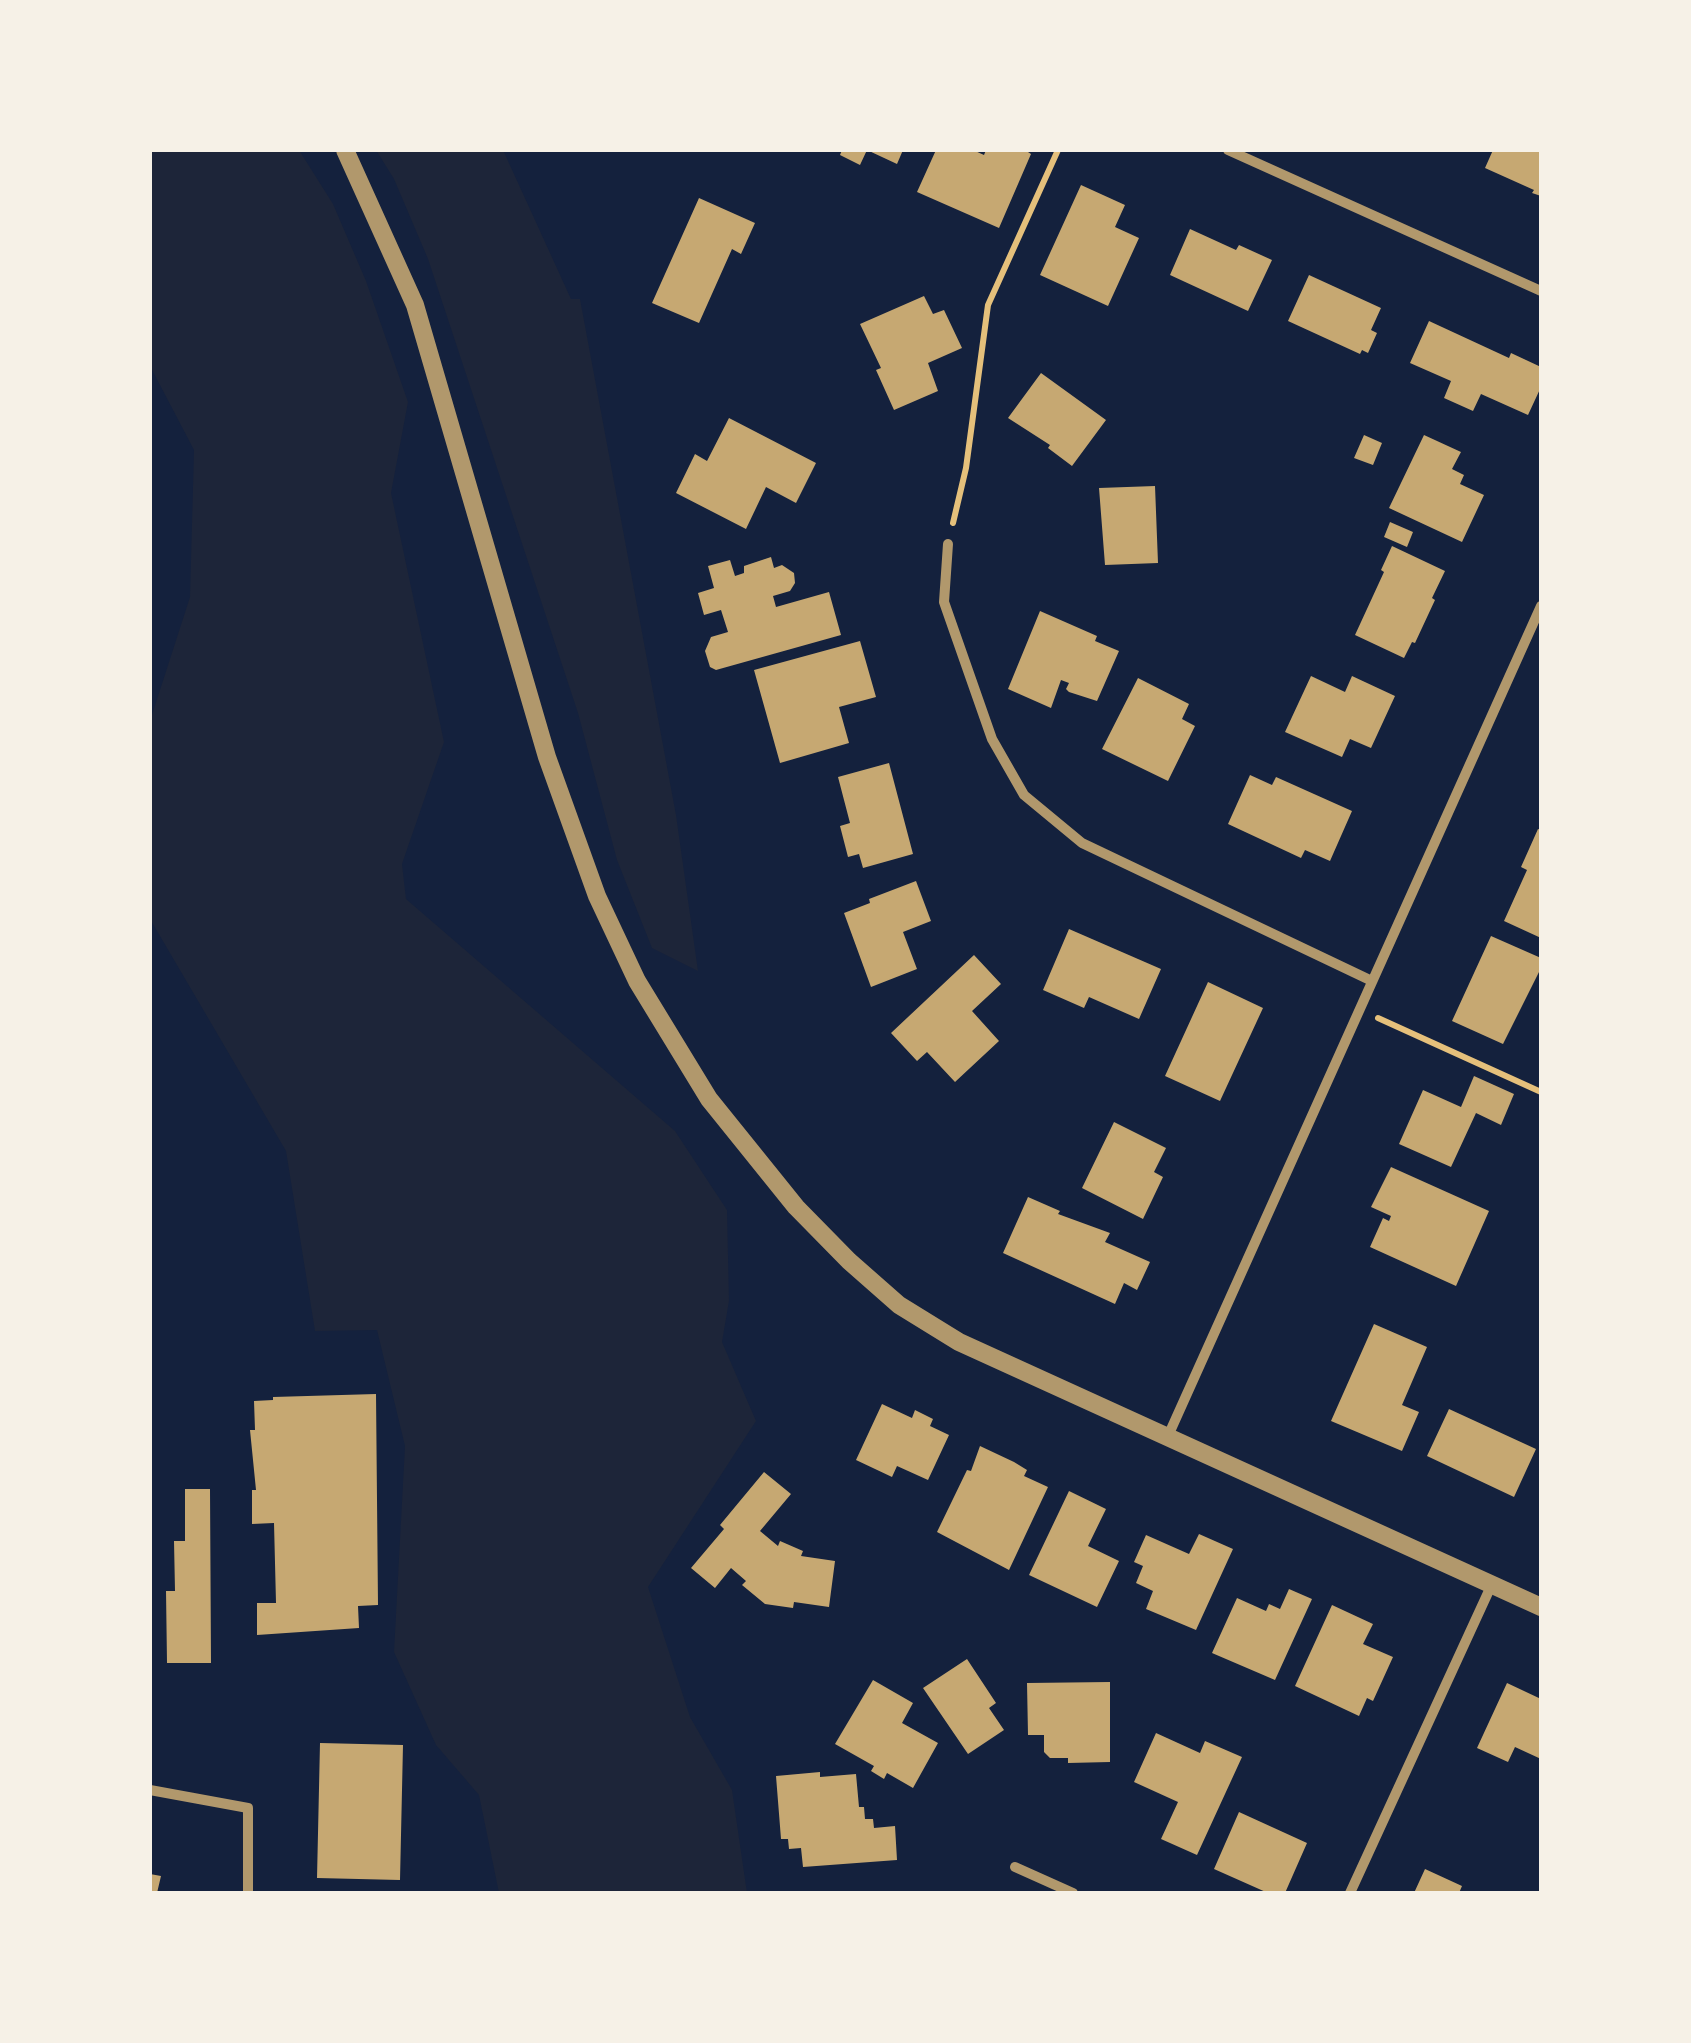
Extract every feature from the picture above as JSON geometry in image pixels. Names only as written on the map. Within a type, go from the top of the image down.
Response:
[{"type":"street","points":[[344,150],[415,305],[547,757],[597,896],[637,980],[675,1047],[728,1124],[796,1207],[899,1306],[959,1342],[1541,1607]]},
{"type":"street","points":[[1228,150],[1541,290]]},
{"type":"street","points":[[948,544],[944,602],[992,739],[1024,794],[1082,843],[1372,980]]},
{"type":"street","points":[[1168,1436],[1541,606]]},
{"type":"street","points":[[1350,1893],[1492,1584]]},
{"type":"street","points":[[150,1790],[248,1808],[248,1893]]},
{"type":"street","points":[[1015,1867],[1073,1893]]},
{"type":"path","points":[[948,544],[966,468],[988,305],[1058,150]]},
{"type":"path","points":[[1359,1010],[1541,1092]]},
{"type":"shaded area","points":[[150,150],[299,150],[333,204],[366,281],[408,402],[391,493],[444,742],[402,864],[406,899],[675,1131],[727,1210],[729,1301],[722,1342],[756,1421],[648,1587],[690,1717],[732,1790],[747,1893],[499,1893],[479,1795],[436,1745],[394,1652],[405,1446],[377,1330],[315,1331],[286,1151],[150,919],[150,721],[190,597],[194,450],[150,366]]},
{"type":"shaded area","points":[[376,150],[503,150],[571,299],[580,299],[676,815],[698,971],[652,948],[617,860],[578,713],[428,259],[394,179]]},
{"type":"building","points":[[842,150],[867,150],[860,165],[840,155]]},
{"type":"building","points":[[867,150],[903,150],[897,164]]},
{"type":"building","points":[[936,150],[973,150],[984,155],[986,150],[1025,150],[1031,154],[999,228],[917,192]]},
{"type":"building","points":[[1493,150],[1541,150],[1541,196],[1485,168]]},
{"type":"building","points":[[1081,185],[1125,205],[1115,227],[1139,238],[1108,306],[1040,275]]},
{"type":"building","points":[[699,198],[755,223],[741,254],[732,249],[699,323],[652,303]]},
{"type":"building","points":[[1190,229],[1236,250],[1239,245],[1272,260],[1248,311],[1170,275]]},
{"type":"building","points":[[1309,275],[1381,308],[1371,330],[1377,333],[1368,353],[1362,350],[1360,354],[1288,321]]},
{"type":"building","points":[[924,296],[933,314],[944,310],[962,348],[928,363],[938,391],[894,410],[876,370],[881,368],[860,324]]},
{"type":"building","points":[[1429,321],[1509,358],[1511,353],[1541,367],[1541,387],[1528,415],[1481,394],[1473,411],[1444,398],[1451,381],[1410,363]]},
{"type":"building","points":[[1041,373],[1106,420],[1072,466],[1048,448],[1050,445],[1008,418]]},
{"type":"building","points":[[729,418],[816,463],[796,503],[766,487],[746,529],[676,493],[695,454],[707,461]]},
{"type":"building","points":[[1364,435],[1382,443],[1373,465],[1354,458]]},
{"type":"building","points":[[1424,435],[1461,452],[1452,469],[1464,475],[1460,484],[1484,495],[1462,542],[1389,508]]},
{"type":"building","points":[[1155,486],[1158,563],[1105,565],[1099,488]]},
{"type":"building","points":[[1390,522],[1413,532],[1407,547],[1384,537]]},
{"type":"building","points":[[1392,546],[1445,571],[1415,643],[1412,642],[1404,658],[1355,635]]},
{"type":"building","points":[[771,557],[774,568],[782,565],[794,573],[795,583],[790,591],[773,596],[776,607],[829,592],[841,635],[716,670],[710,667],[705,651],[711,637],[728,632],[721,610],[704,615],[698,593],[714,588],[708,566],[730,560],[735,576],[744,573],[744,566]]},
{"type":"building","points":[[1040,611],[1097,636],[1095,641],[1119,651],[1097,701],[1069,692],[1069,683],[1061,680],[1051,708],[1008,689]]},
{"type":"building","points":[[860,641],[876,697],[839,707],[849,743],[780,763],[754,670]]},
{"type":"building","points":[[1311,676],[1345,692],[1352,676],[1395,696],[1371,748],[1350,739],[1342,757],[1285,732]]},
{"type":"building","points":[[1138,678],[1189,704],[1182,719],[1195,726],[1168,781],[1102,749]]},
{"type":"building","points":[[889,763],[913,854],[863,868],[859,854],[848,857],[840,826],[850,823],[838,777]]},
{"type":"building","points":[[1250,775],[1272,785],[1276,777],[1352,811],[1330,861],[1305,850],[1301,858],[1228,824]]},
{"type":"building","points":[[1538,829],[1541,938],[1504,921],[1527,870],[1521,867]]},
{"type":"building","points":[[916,881],[931,921],[903,932],[917,969],[871,987],[844,913]]},
{"type":"building","points":[[1069,929],[1161,969],[1139,1019],[1089,997],[1084,1008],[1043,990]]},
{"type":"building","points":[[1491,936],[1541,958],[1541,968],[1503,1044],[1452,1021]]},
{"type":"building","points":[[974,955],[1001,984],[972,1011],[999,1041],[955,1082],[927,1052],[917,1061],[891,1033]]},
{"type":"building","points":[[1208,982],[1263,1008],[1220,1101],[1165,1076]]},
{"type":"building","points":[[1474,1076],[1514,1094],[1501,1125],[1476,1113],[1451,1167],[1399,1144],[1423,1090],[1461,1107]]},
{"type":"building","points":[[1114,1122],[1166,1148],[1154,1172],[1163,1177],[1143,1219],[1082,1188]]},
{"type":"building","points":[[1391,1167],[1489,1211],[1456,1286],[1370,1247],[1383,1218],[1389,1221],[1391,1216],[1371,1207]]},
{"type":"building","points":[[1028,1197],[1060,1211],[1058,1214],[1110,1233],[1105,1242],[1150,1262],[1137,1290],[1124,1283],[1115,1304],[1003,1253]]},
{"type":"building","points":[[1374,1324],[1427,1347],[1402,1405],[1419,1412],[1402,1451],[1331,1421]]},
{"type":"building","points":[[376,1394],[378,1605],[358,1606],[359,1628],[257,1635],[257,1603],[276,1603],[274,1523],[252,1524],[252,1490],[256,1490],[250,1430],[255,1430],[254,1401]]},
{"type":"building","points":[[882,1404],[912,1418],[915,1410],[933,1419],[930,1426],[949,1435],[928,1480],[897,1466],[892,1477],[856,1460]]},
{"type":"building","points":[[1449,1409],[1536,1449],[1514,1497],[1427,1456]]},
{"type":"building","points":[[980,1446],[1014,1462],[1027,1470],[1024,1476],[1048,1487],[1009,1570],[937,1532],[967,1470],[971,1471]]},
{"type":"building","points":[[764,1472],[791,1494],[760,1531],[778,1546],[780,1541],[803,1551],[801,1556],[835,1561],[829,1607],[794,1602],[793,1608],[765,1604],[742,1585],[746,1581],[731,1568],[715,1588],[691,1568]]},
{"type":"building","points":[[185,1489],[210,1489],[211,1663],[167,1663],[166,1591],[175,1591],[174,1541],[185,1541]]},
{"type":"building","points":[[1069,1491],[1106,1509],[1088,1546],[1119,1561],[1097,1607],[1029,1575]]},
{"type":"building","points":[[1199,1534],[1233,1549],[1196,1630],[1146,1609],[1153,1591],[1136,1583],[1143,1566],[1134,1562],[1146,1535],[1189,1554]]},
{"type":"building","points":[[1289,1589],[1312,1599],[1275,1680],[1212,1653],[1237,1598],[1266,1611],[1269,1604],[1280,1609]]},
{"type":"building","points":[[1332,1605],[1373,1624],[1363,1644],[1393,1657],[1373,1701],[1367,1698],[1359,1716],[1295,1686]]},
{"type":"building","points":[[967,1659],[996,1703],[989,1708],[1004,1730],[968,1754],[923,1688]]},
{"type":"building","points":[[873,1680],[913,1703],[902,1723],[938,1743],[913,1788],[887,1773],[884,1779],[871,1771],[874,1766],[835,1744]]},
{"type":"building","points":[[1110,1682],[1110,1762],[1068,1763],[1068,1758],[1050,1758],[1044,1752],[1044,1735],[1028,1735],[1027,1683]]},
{"type":"building","points":[[1507,1683],[1541,1699],[1541,1759],[1515,1747],[1508,1762],[1477,1748]]},
{"type":"building","points":[[1156,1733],[1200,1753],[1205,1741],[1242,1757],[1197,1855],[1161,1839],[1178,1802],[1134,1782]]},
{"type":"building","points":[[320,1743],[403,1745],[400,1880],[317,1878]]},
{"type":"building","points":[[820,1772],[820,1777],[856,1774],[859,1807],[864,1807],[865,1819],[873,1819],[874,1828],[895,1826],[897,1860],[803,1867],[801,1848],[789,1849],[788,1839],[781,1839],[776,1776]]},
{"type":"building","points":[[1239,1812],[1307,1843],[1285,1893],[1268,1893],[1214,1869]]},
{"type":"building","points":[[1425,1869],[1462,1886],[1459,1893],[1414,1893]]},
{"type":"building","points":[[150,1874],[161,1876],[157,1893],[150,1893]]}]
